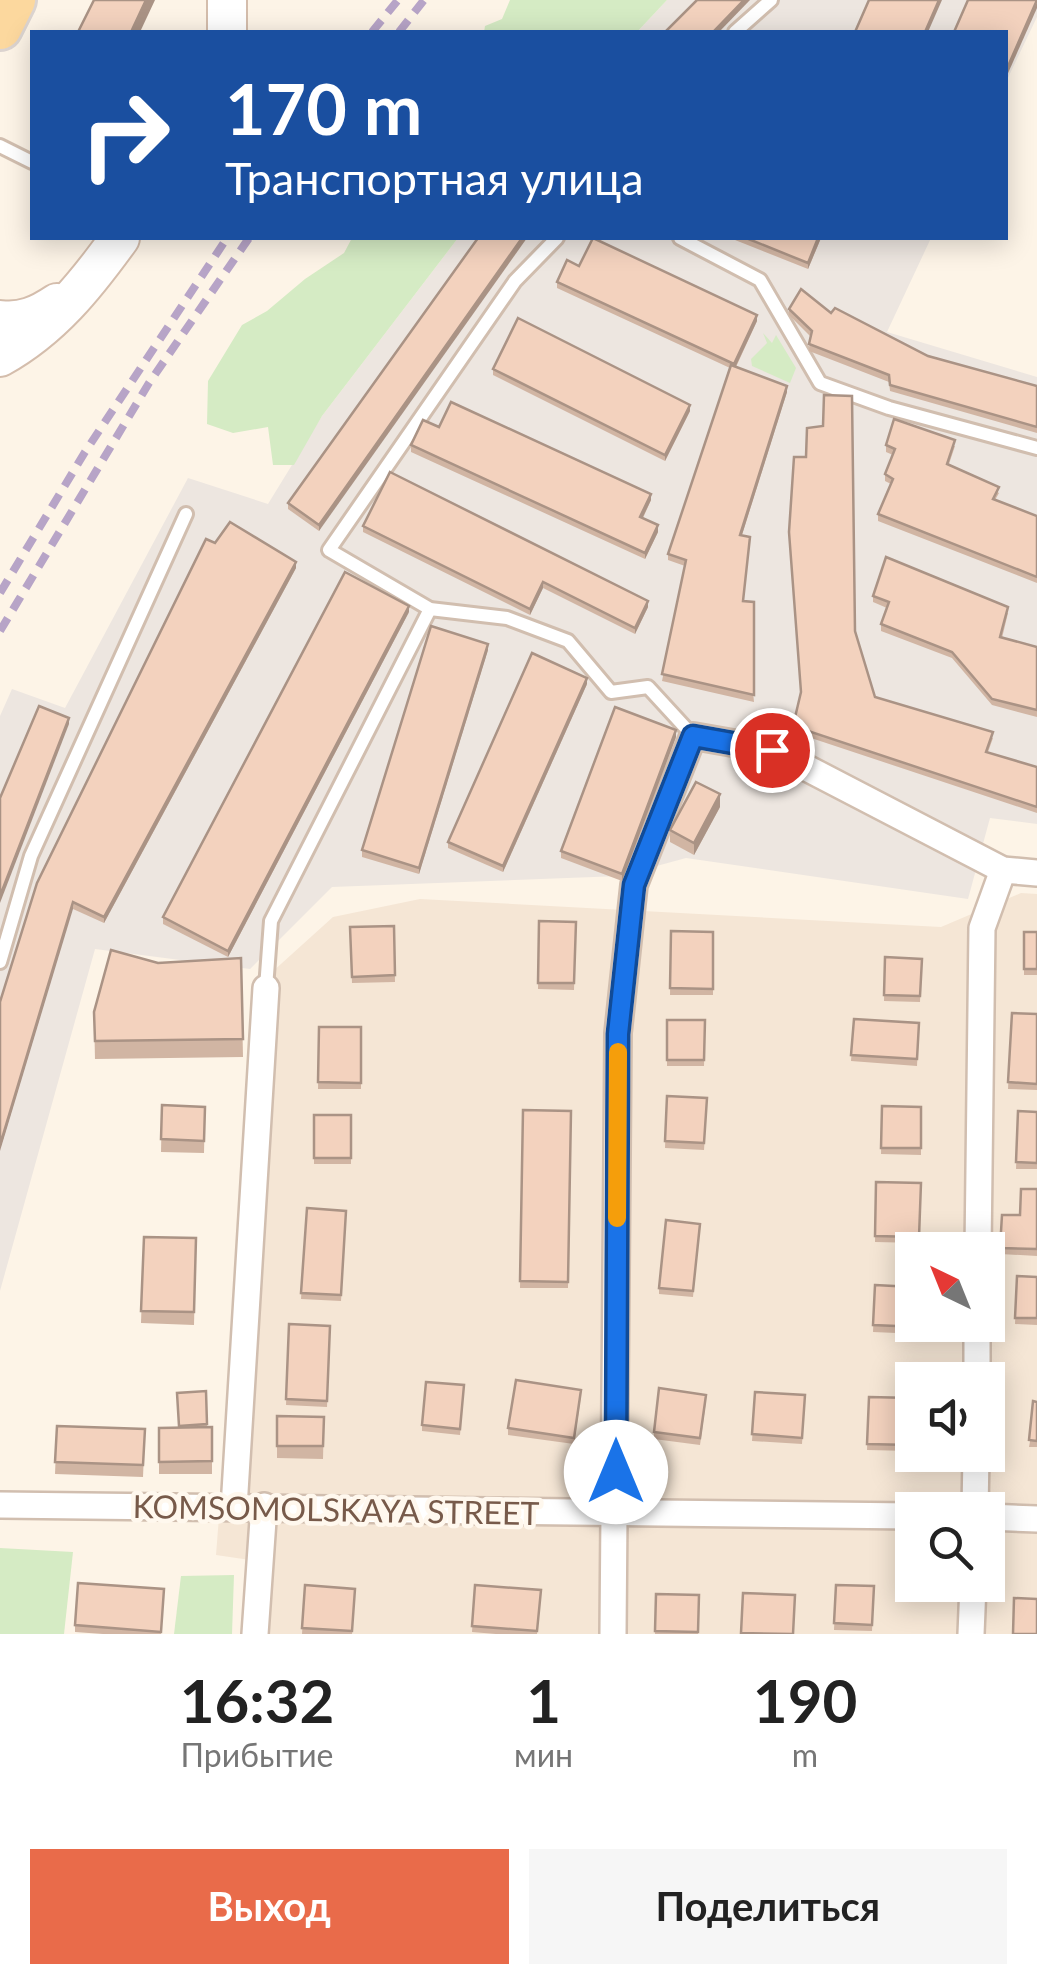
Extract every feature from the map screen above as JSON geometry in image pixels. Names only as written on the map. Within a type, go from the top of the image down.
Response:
[{"type":"main road","points":[[0,28],[14,0]]},
{"type":"main road","points":[[227,0],[227,30]]},
{"type":"main road","points":[[0,320],[14,322],[38,315],[64,298],[115,245]]},
{"type":"main road","points":[[0,357],[48,325],[78,294],[115,245]]},
{"type":"street","points":[[613,1634],[618,1034],[634,885],[693,736],[772,750],[1003,870],[1037,874]]},
{"type":"street","points":[[978,1232],[982,928],[1003,870]]},
{"type":"street","points":[[234,1508],[266,988]]},
{"type":"street","name":"KOMSOMOLSKAYA STREET","points":[[0,1505],[895,1516]]},
{"type":"street","points":[[254,1634],[264,1506]]},
{"type":"street","points":[[1005,1518],[1037,1519]]},
{"type":"street","points":[[971,1634],[972,1602]]},
{"type":"lane","points":[[737,30],[771,0]]},
{"type":"lane","points":[[0,146],[30,161]]},
{"type":"lane","points":[[555,240],[515,280],[330,550],[430,610],[507,618],[568,642],[611,692],[648,687],[693,736]]},
{"type":"lane","points":[[684,240],[760,280],[820,383],[889,408],[1037,448]]},
{"type":"lane","points":[[0,962],[32,856],[186,514]]},
{"type":"lane","points":[[266,988],[271,922],[430,610]]},
{"type":"shaded area","points":[[667,0],[1037,0],[1037,17],[1008,78],[1008,30],[639,30]]},
{"type":"shaded area","points":[[456,240],[930,240],[887,332],[1037,377],[1037,824],[990,818],[968,899],[686,858],[620,876],[332,887],[250,969],[95,949],[0,1291],[0,716],[12,689],[65,708],[188,478],[268,504],[322,416]]},
{"type":"shaded area","points":[[1021,893],[1037,894],[1037,1634],[245,1634],[250,1560],[216,1555],[261,982],[333,917],[420,899],[941,927]]},
{"type":"green space","points":[[510,0],[667,0],[639,30],[484,30],[485,26],[502,19]]},
{"type":"green space","points":[[351,240],[456,240],[322,416],[294,465],[273,465],[268,427],[233,433],[207,424],[208,381],[242,325],[344,253]]},
{"type":"green space","points":[[763,333],[772,343],[776,335],[796,368],[790,383],[752,366],[751,359],[767,343]]},
{"type":"green space","points":[[0,1548],[73,1552],[64,1634],[0,1634]]},
{"type":"green space","points":[[234,1575],[232,1634],[174,1634],[181,1576]]},
{"type":"building","points":[[94,0],[146,0],[132,30],[79,30]]},
{"type":"building","points":[[697,0],[744,0],[715,30],[667,30]]},
{"type":"building","points":[[869,0],[939,0],[926,30],[856,30]]},
{"type":"building","points":[[968,0],[1037,0],[1008,66],[1008,30],[955,30]]},
{"type":"building","points":[[477,240],[521,240],[319,525],[288,503]]},
{"type":"building","points":[[592,240],[597,240],[757,315],[734,364],[557,282],[567,260],[579,266]]},
{"type":"building","points":[[751,240],[817,240],[808,263]]},
{"type":"building","points":[[801,289],[831,313],[835,308],[928,356],[1037,386],[1037,427],[890,385],[889,375],[809,344],[812,331],[789,309]]},
{"type":"building","points":[[518,318],[690,405],[665,455],[493,369]]},
{"type":"building","points":[[731,365],[787,386],[740,535],[750,537],[743,601],[754,602],[754,695],[662,674],[686,560],[668,554]]},
{"type":"building","points":[[824,395],[852,396],[855,631],[875,697],[993,732],[986,752],[1037,767],[1037,807],[793,726],[801,692],[789,532],[794,457],[806,457],[807,428],[823,426]]},
{"type":"building","points":[[451,402],[651,494],[640,517],[658,525],[645,553],[411,445],[423,420],[439,427]]},
{"type":"building","points":[[894,419],[955,440],[947,464],[999,487],[993,499],[1037,516],[1037,577],[878,514],[893,479],[885,474],[895,449],[886,445]]},
{"type":"building","points":[[390,472],[648,601],[635,628],[543,582],[530,609],[363,526]]},
{"type":"building","points":[[230,522],[296,562],[104,917],[73,902],[0,1145],[0,1002],[37,883],[206,539],[215,543]]},
{"type":"building","points":[[886,557],[1008,607],[1000,637],[1037,647],[1037,710],[992,699],[952,652],[881,624],[889,602],[873,596]]},
{"type":"building","points":[[345,572],[409,606],[228,951],[163,917]]},
{"type":"building","points":[[431,626],[488,644],[419,868],[362,850]]},
{"type":"building","points":[[532,653],[587,678],[503,866],[448,842]]},
{"type":"building","points":[[39,706],[69,718],[0,896],[0,798]]},
{"type":"building","points":[[615,707],[676,730],[622,874],[561,851]]},
{"type":"building","points":[[696,782],[720,794],[694,843],[670,830]]},
{"type":"building","points":[[539,921],[576,922],[574,983],[538,983]]},
{"type":"building","points":[[394,926],[395,975],[352,977],[350,927]]},
{"type":"building","points":[[671,931],[713,932],[713,989],[670,988]]},
{"type":"building","points":[[1024,932],[1037,932],[1037,969],[1024,969]]},
{"type":"building","points":[[111,950],[158,963],[241,958],[243,1039],[95,1041],[94,1012]]},
{"type":"building","points":[[885,957],[922,959],[920,996],[884,995]]},
{"type":"building","points":[[1012,1013],[1037,1014],[1037,1084],[1008,1082]]},
{"type":"building","points":[[854,1019],[919,1023],[917,1059],[851,1055]]},
{"type":"building","points":[[667,1020],[705,1020],[704,1060],[667,1060]]},
{"type":"building","points":[[319,1027],[361,1027],[361,1083],[318,1082]]},
{"type":"building","points":[[667,1096],[707,1098],[704,1143],[665,1141]]},
{"type":"building","points":[[162,1105],[205,1107],[204,1141],[161,1139]]},
{"type":"building","points":[[882,1106],[921,1107],[921,1148],[881,1148]]},
{"type":"building","points":[[523,1110],[571,1111],[568,1282],[520,1281]]},
{"type":"building","points":[[1018,1111],[1037,1112],[1037,1163],[1016,1162]]},
{"type":"building","points":[[314,1115],[351,1115],[351,1158],[314,1158]]},
{"type":"building","points":[[876,1182],[921,1183],[919,1232],[875,1236]]},
{"type":"building","points":[[1021,1189],[1037,1189],[1037,1249],[1005,1248],[1002,1215],[1020,1215]]},
{"type":"building","points":[[307,1208],[346,1211],[341,1295],[301,1293]]},
{"type":"building","points":[[666,1220],[700,1224],[693,1291],[659,1288]]},
{"type":"building","points":[[144,1237],[196,1238],[194,1312],[141,1311]]},
{"type":"building","points":[[1017,1276],[1037,1277],[1037,1318],[1015,1318]]},
{"type":"building","points":[[875,1285],[895,1286],[895,1326],[873,1325]]},
{"type":"building","points":[[289,1324],[330,1326],[327,1401],[286,1399]]},
{"type":"building","points":[[516,1380],[581,1390],[574,1438],[508,1428]]},
{"type":"building","points":[[426,1382],[464,1385],[460,1429],[422,1425]]},
{"type":"building","points":[[659,1388],[706,1395],[700,1438],[654,1432]]},
{"type":"building","points":[[206,1391],[207,1424],[179,1426],[177,1393]]},
{"type":"building","points":[[755,1392],[805,1395],[802,1438],[752,1434]]},
{"type":"building","points":[[869,1397],[895,1398],[895,1445],[867,1444]]},
{"type":"building","points":[[1033,1401],[1037,1402],[1037,1441],[1029,1440]]},
{"type":"building","points":[[277,1416],[324,1417],[323,1446],[277,1446]]},
{"type":"building","points":[[57,1426],[145,1429],[143,1465],[55,1462]]},
{"type":"building","points":[[212,1427],[212,1461],[159,1462],[159,1428]]},
{"type":"building","points":[[78,1583],[164,1589],[161,1632],[75,1625]]},
{"type":"building","points":[[305,1585],[355,1589],[352,1631],[302,1628]]},
{"type":"building","points":[[475,1585],[541,1590],[537,1631],[472,1626]]},
{"type":"building","points":[[836,1585],[874,1586],[872,1625],[834,1623]]},
{"type":"building","points":[[743,1593],[795,1595],[793,1634],[741,1633]]},
{"type":"building","points":[[656,1594],[699,1595],[698,1632],[655,1631]]},
{"type":"building","points":[[1014,1598],[1037,1599],[1037,1634],[1013,1634]]},
{"type":"railway","points":[[374,30],[398,0]]},
{"type":"railway","points":[[401,30],[424,0]]},
{"type":"railway","points":[[0,593],[85,452],[226,240]]},
{"type":"railway","points":[[0,631],[149,383],[248,240]]},
{"type":"slow traffic","points":[[617,1218],[618,1052]]},
{"type":"route","points":[[616,1472],[618,1034],[634,885],[693,736],[772,750]]}]
